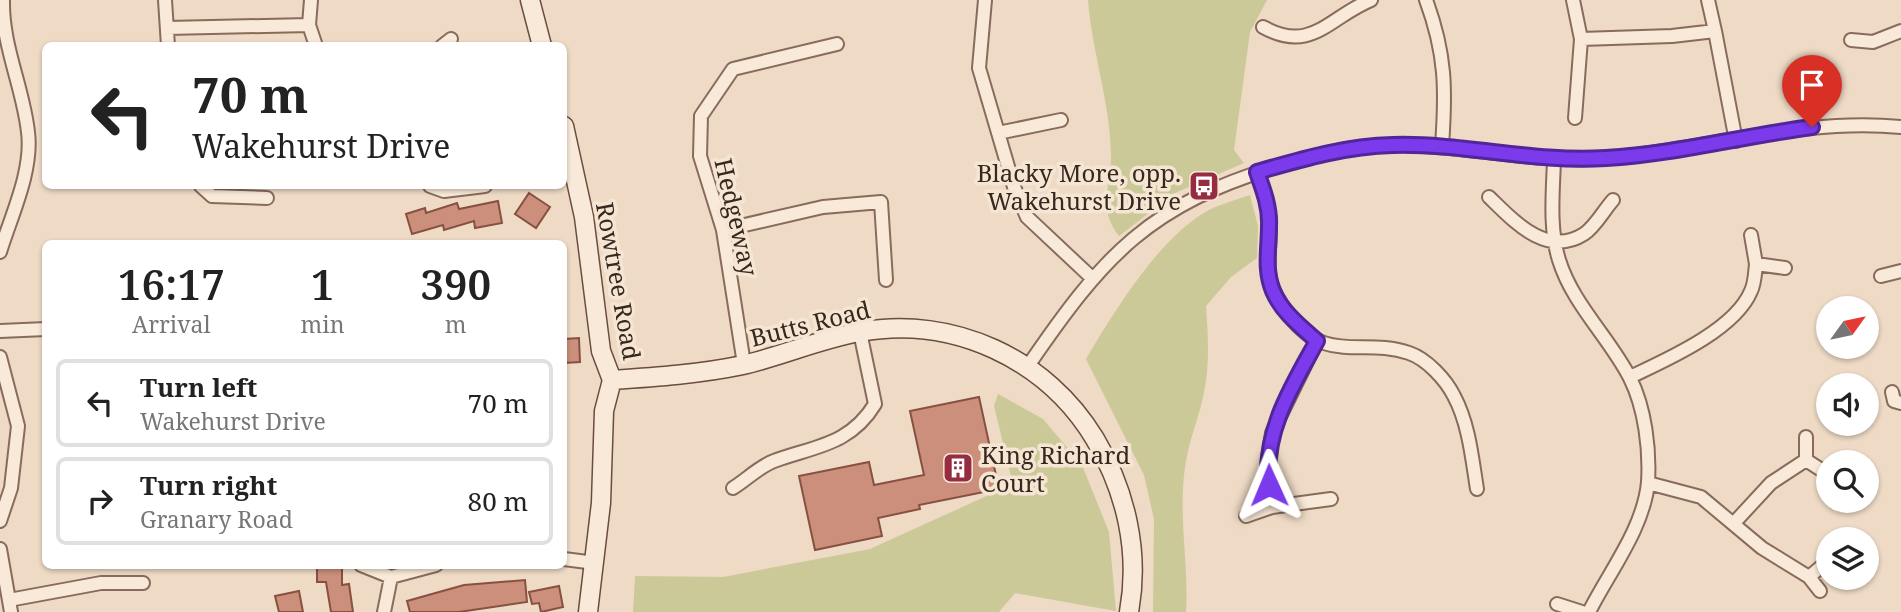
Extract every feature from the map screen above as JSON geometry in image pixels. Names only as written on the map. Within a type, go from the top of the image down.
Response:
[{"type":"street","points":[[0,252],[29,154],[28,132],[2,22],[3,0]]},
{"type":"street","points":[[165,0],[168,42]]},
{"type":"street","points":[[311,0],[309,25],[315,42]]},
{"type":"street","points":[[530,0],[541,42]]},
{"type":"street","points":[[985,0],[979,68],[1014,187],[1027,217],[1093,278]]},
{"type":"street","points":[[1263,27],[1281,37],[1298,38],[1319,31],[1353,7],[1371,0]]},
{"type":"street","points":[[1426,0],[1438,34],[1444,63],[1446,90],[1442,146]]},
{"type":"street","points":[[1573,0],[1581,39],[1575,118]]},
{"type":"street","points":[[1709,0],[1736,141]]},
{"type":"street","points":[[167,28],[309,25]]},
{"type":"street","points":[[1581,39],[1672,36],[1716,31]]},
{"type":"street","points":[[1851,40],[1873,42],[1901,31]]},
{"type":"street","name":"Hedgeway","points":[[744,364],[723,230],[700,156],[701,116],[733,69],[836,44]]},
{"type":"street","points":[[998,133],[1061,120]]},
{"type":"street","points":[[1028,366],[1093,278],[1135,236],[1170,210],[1209,189],[1257,172],[1355,147],[1442,146],[1554,160],[1606,158],[1736,141],[1834,124],[1901,127]]},
{"type":"street","name":"Rowtree Road","points":[[567,140],[584,217],[601,351],[611,380],[604,411],[595,563],[588,612]]},
{"type":"street","points":[[1554,160],[1553,221],[1558,259],[1572,291],[1630,377],[1640,403],[1646,439],[1648,483],[1631,536],[1589,612]]},
{"type":"street","points":[[1257,172],[1266,199],[1270,224],[1267,267],[1273,292],[1289,317],[1317,341],[1337,348],[1410,353],[1436,371],[1454,396],[1465,424],[1478,489]]},
{"type":"street","points":[[204,189],[212,197],[267,198]]},
{"type":"street","points":[[438,189],[460,189]]},
{"type":"street","points":[[1489,197],[1527,233],[1556,241],[1583,234],[1613,200]]},
{"type":"street","points":[[723,230],[822,207],[881,202],[886,280]]},
{"type":"street","points":[[1630,377],[1696,343],[1740,309],[1752,290],[1756,264],[1751,235]]},
{"type":"street","points":[[1756,264],[1785,268]]},
{"type":"street","points":[[1881,276],[1901,271]]},
{"type":"street","name":"Butts Road","points":[[611,380],[695,374],[744,364],[860,332],[906,327],[948,332],[985,344],[1028,366],[1059,392],[1086,424],[1110,464],[1123,497],[1130,536],[1132,578],[1129,612]]},
{"type":"street","points":[[0,331],[42,329]]},
{"type":"street","points":[[733,488],[771,462],[821,448],[863,424],[875,404],[860,332]]},
{"type":"street","points":[[1272,507],[1267,464],[1272,433],[1317,341]]},
{"type":"street","points":[[0,357],[3,381],[18,426],[11,488],[0,520]]},
{"type":"street","points":[[1892,392],[1894,401],[1901,403]]},
{"type":"street","points":[[1806,437],[1806,460]]},
{"type":"street","points":[[1734,523],[1771,483],[1806,460]]},
{"type":"street","points":[[1806,460],[1816,466]]},
{"type":"street","points":[[1648,483],[1701,498],[1762,548],[1810,577],[1820,591]]},
{"type":"street","points":[[1246,516],[1272,507],[1331,499]]},
{"type":"street","points":[[0,549],[10,606],[101,583],[143,583]]},
{"type":"street","points":[[567,559],[595,563]]},
{"type":"street","points":[[370,569],[391,578],[422,569]]},
{"type":"street","points":[[1810,577],[1816,572]]},
{"type":"street","points":[[384,612],[391,578]]},
{"type":"street","points":[[1557,604],[1582,612]]},
{"type":"shaded area","points":[[1088,0],[1267,0],[1250,32],[1234,150],[1244,163],[1175,193],[1119,236],[1108,215],[1110,135]]},
{"type":"shaded area","points":[[1250,195],[1258,226],[1257,258],[1231,277],[1206,306],[1206,381],[1188,452],[1184,480],[1186,612],[1153,612],[1154,519],[1144,475],[1086,359],[1140,277],[1173,238],[1209,210]]},
{"type":"shaded area","points":[[998,394],[1043,419],[1082,465],[1109,532],[1116,611],[1015,593],[999,612],[633,612],[635,576],[723,577],[870,549],[1013,484],[994,406]]},
{"type":"building","points":[[529,193],[550,207],[536,228],[515,214]]},
{"type":"building","points":[[498,201],[502,223],[475,228],[474,221],[444,230],[443,225],[412,234],[406,214],[425,208],[426,213],[457,203],[459,209]]},
{"type":"building","points":[[579,338],[580,362],[567,363],[567,339]]},
{"type":"building","name":"King Richard Court","points":[[979,397],[999,489],[919,505],[920,509],[878,518],[882,536],[815,550],[799,476],[869,462],[874,485],[924,475],[910,411]]},
{"type":"building","points":[[317,569],[342,569],[342,585],[349,584],[353,612],[331,612],[326,582],[317,582]]},
{"type":"building","points":[[525,580],[527,602],[459,612],[410,612],[407,601],[464,585]]},
{"type":"building","points":[[559,586],[563,607],[541,612],[539,603],[532,604],[529,592]]},
{"type":"building","points":[[299,591],[303,612],[279,612],[275,596]]},
{"type":"place","name":"Blacky More, opp. Wakehurst Drive","points":[[1204,186]]},
{"type":"place","name":"King Richard Court","points":[[958,468]]},
{"type":"route","points":[[1269,485],[1267,464],[1272,433],[1300,370],[1317,341],[1289,317],[1273,292],[1266,253],[1270,224],[1266,199],[1257,172],[1355,147],[1442,146],[1554,160],[1606,158],[1736,141],[1812,127]]}]
